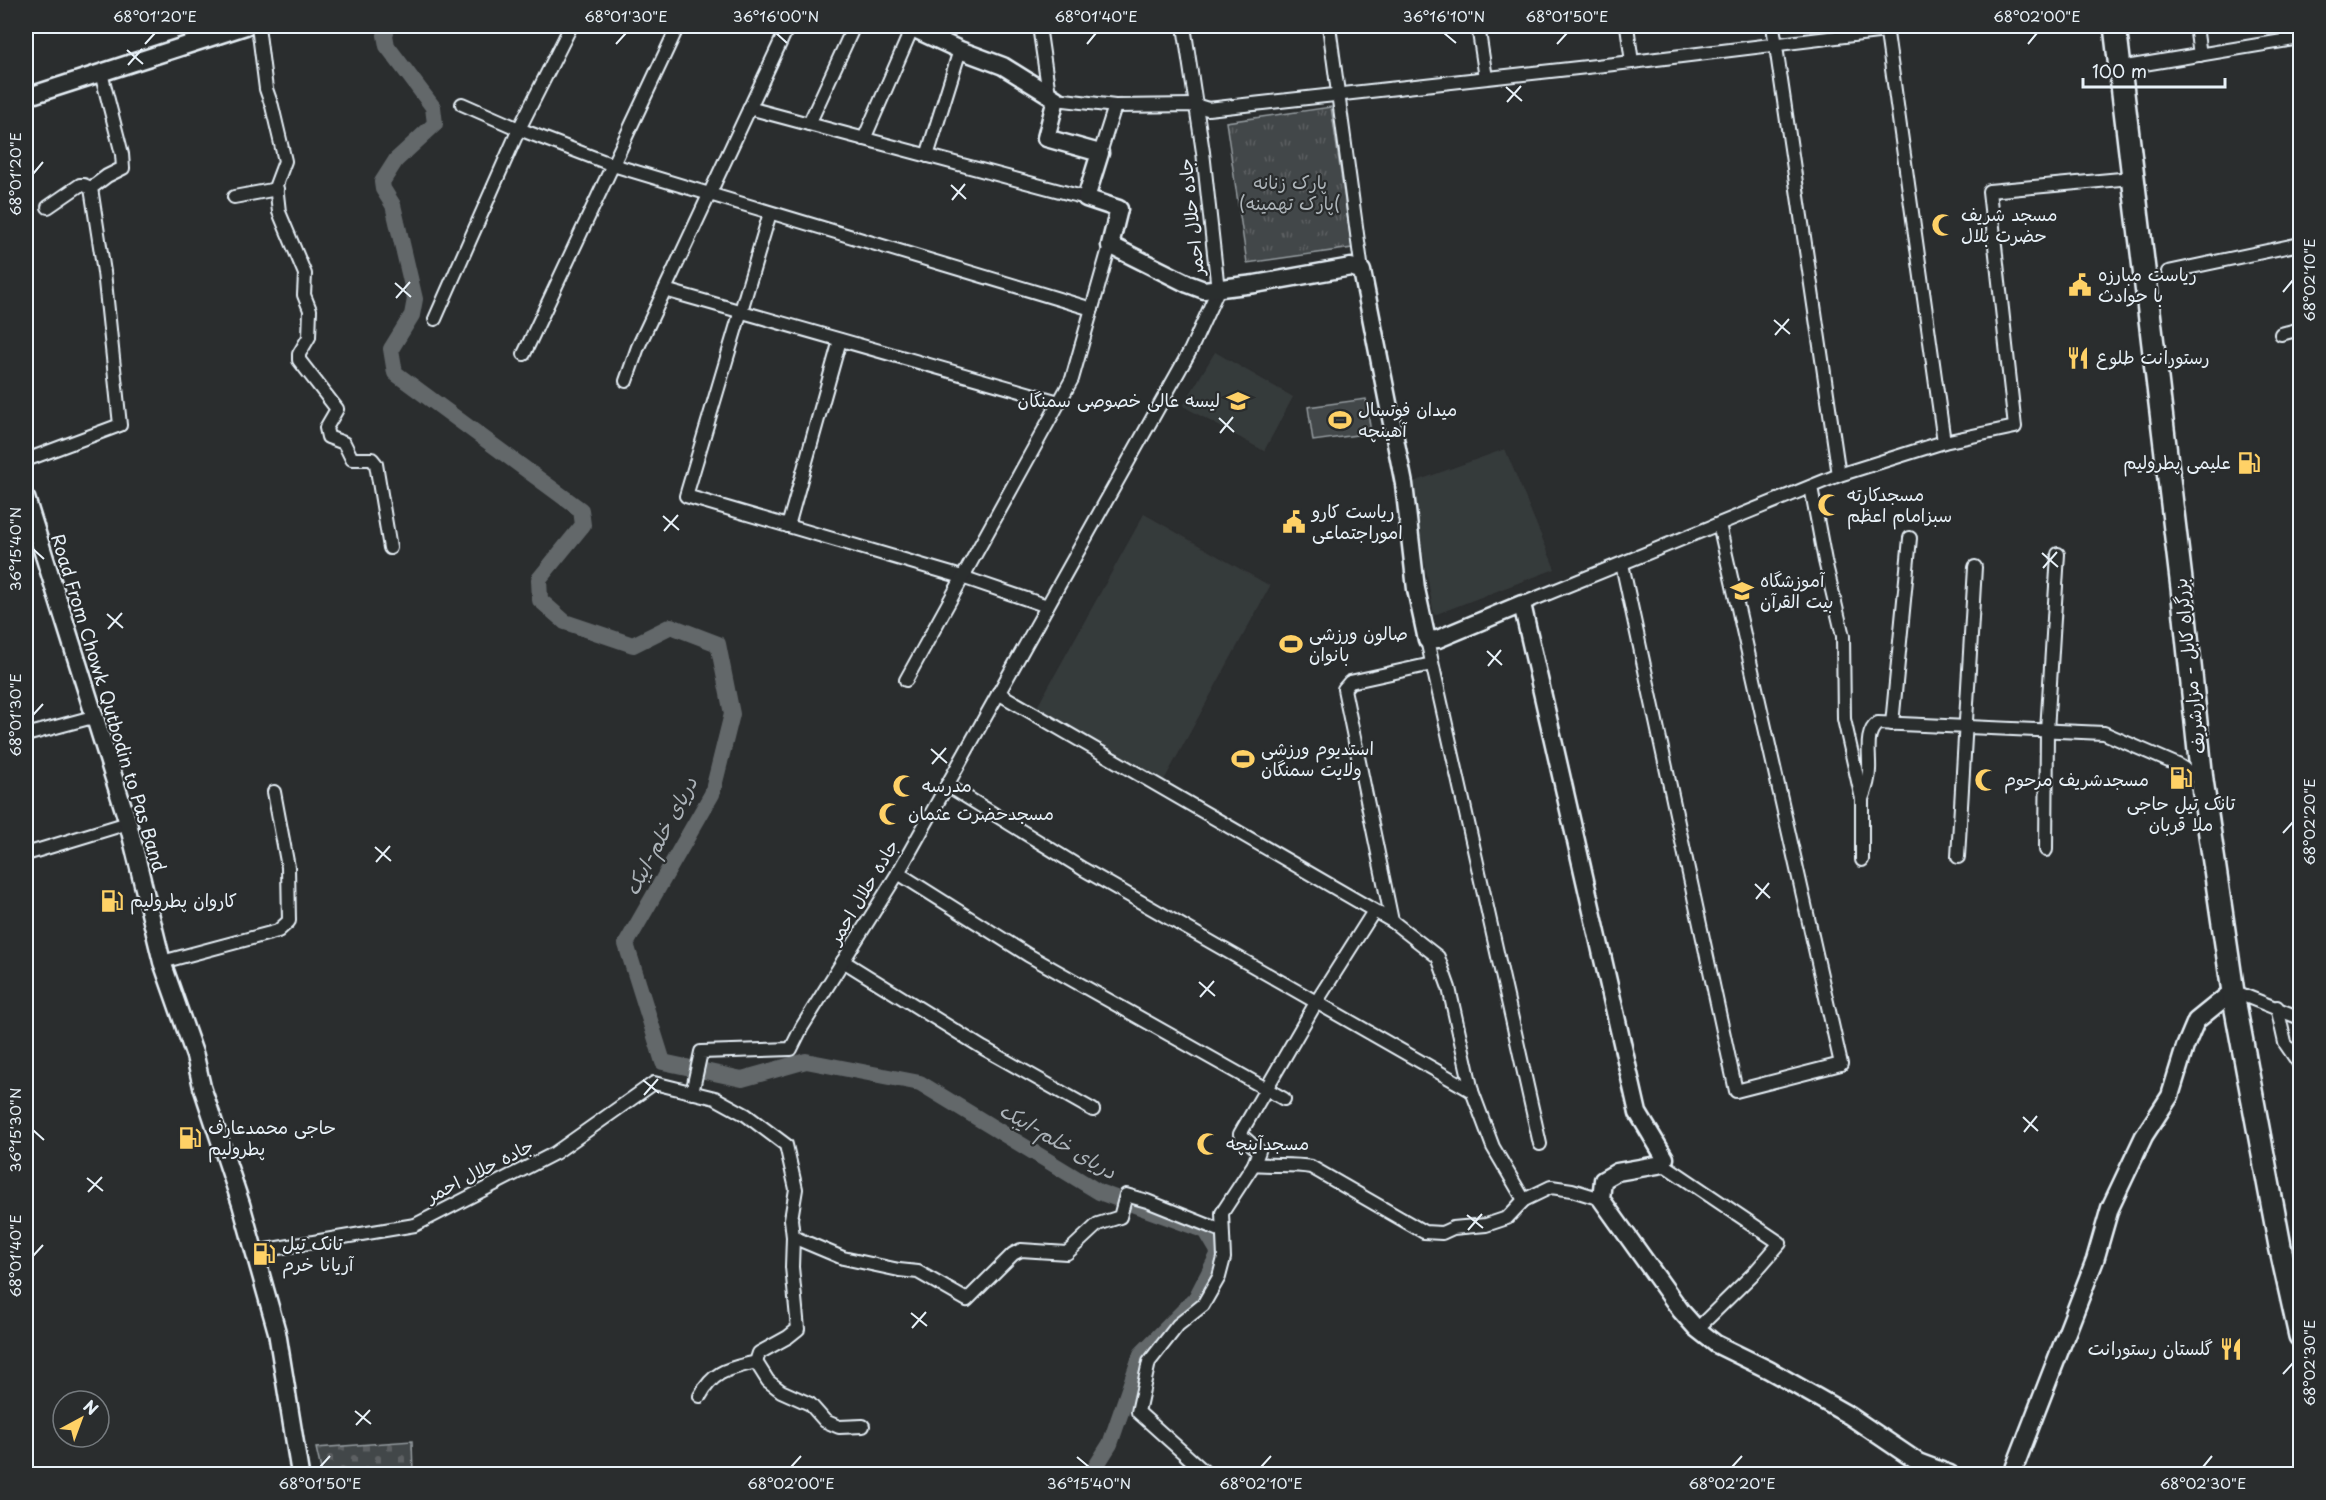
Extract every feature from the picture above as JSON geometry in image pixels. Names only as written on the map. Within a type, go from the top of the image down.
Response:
[{"type":"highway","name":"بزرگراه کابل - مزارشریف","points":[[2115,26],[2181,576],[2202,780],[2233,990],[2280,1246],[2301,1336]]},
{"type":"street","points":[[26,97],[246,26]]},
{"type":"street","points":[[258,26],[266,89],[285,161],[277,189],[279,212],[305,274],[304,295],[310,309],[309,337],[299,360],[337,409],[326,428],[328,437],[344,442],[352,459],[372,459],[376,464],[390,548]]},
{"type":"street","points":[[435,319],[519,129],[571,26]]},
{"type":"street","points":[[524,354],[678,26]]},
{"type":"street","points":[[626,381],[638,347],[788,26]]},
{"type":"street","points":[[809,124],[854,26]]},
{"type":"street","points":[[864,139],[911,26],[960,50],[1003,66],[1052,96],[1115,106],[1195,105],[1208,109],[1776,45],[1886,28],[1944,442]]},
{"type":"street","points":[[1039,26],[1052,96],[1046,138],[1100,153]]},
{"type":"street","name":"جاده حلال احمر","points":[[254,1252],[415,1225],[555,1153],[654,1083],[692,1093],[701,1052],[790,1049],[897,873],[947,785],[1190,351],[1218,290],[1203,152],[1184,26]]},
{"type":"street","points":[[1329,26],[1362,271],[1404,484],[1416,590],[1540,1144]]},
{"type":"street","points":[[1478,26],[1486,78]]},
{"type":"street","points":[[1627,26],[1632,62]]},
{"type":"street","points":[[1773,26],[1839,475]]},
{"type":"street","points":[[2196,26],[2200,55]]},
{"type":"street","points":[[2120,68],[2301,38]]},
{"type":"street","points":[[927,156],[960,50]]},
{"type":"street","points":[[91,188],[123,168],[122,154],[101,73]]},
{"type":"street","points":[[462,104],[519,129],[613,165],[1092,309]]},
{"type":"street","points":[[1086,198],[1115,106]]},
{"type":"street","points":[[749,108],[1086,198],[1119,209],[1072,379],[906,680]]},
{"type":"street","points":[[1427,640],[1438,639],[1839,475],[1944,442],[2015,427],[1989,192],[2132,178]]},
{"type":"street","points":[[48,207],[80,185],[91,188]]},
{"type":"street","points":[[26,460],[120,425],[104,272],[91,188]]},
{"type":"street","points":[[234,198],[277,189]]},
{"type":"street","points":[[770,213],[686,496],[962,577],[1047,606]]},
{"type":"street","points":[[2168,272],[2301,244]]},
{"type":"street","points":[[1110,245],[1204,290],[1218,290],[1352,267],[1362,271]]},
{"type":"street","points":[[665,290],[1059,402]]},
{"type":"street","points":[[2281,334],[2301,329]]},
{"type":"street","points":[[788,526],[840,340]]},
{"type":"street","points":[[1811,487],[1825,561],[1843,636],[1844,718],[1862,799],[1862,860]]},
{"type":"street","name":"Road From Chowk Qutbodin to Pas Band","points":[[26,498],[128,823],[162,962],[195,1056],[202,1087],[277,1332],[300,1474]]},
{"type":"street","points":[[1622,564],[1736,1091],[1841,1064],[1719,524]]},
{"type":"street","points":[[1892,724],[1910,538]]},
{"type":"street","points":[[2046,850],[2048,731],[2058,554]]},
{"type":"street","points":[[1959,857],[1964,728],[1975,567]]},
{"type":"street","points":[[1522,604],[1635,1103],[1638,1113],[1665,1158],[1663,1164]]},
{"type":"street","points":[[1392,921],[1344,689],[1350,682],[1432,664]]},
{"type":"street","points":[[998,693],[1392,921],[1438,957],[1449,988],[1472,1091],[1493,1147],[1524,1200]]},
{"type":"street","points":[[26,735],[93,717]]},
{"type":"street","points":[[1862,799],[1869,772],[1870,733],[1872,727],[1878,723],[2104,733],[2118,737],[2132,746],[2178,765],[2202,780]]},
{"type":"street","points":[[947,785],[1083,868],[1472,1091]]},
{"type":"street","points":[[162,962],[278,932],[286,926],[289,921],[288,867],[274,792]]},
{"type":"street","points":[[26,854],[128,823]]},
{"type":"street","points":[[897,873],[1028,955],[1284,1099]]},
{"type":"street","points":[[1207,1474],[1138,1412],[1149,1362],[1178,1325],[1203,1305],[1219,1277],[1224,1258],[1222,1213],[1254,1164],[1259,1151],[1240,1134],[1317,1001],[1374,911]]},
{"type":"street","points":[[843,960],[983,1048],[1093,1110]]},
{"type":"street","points":[[2012,1474],[2095,1260],[2110,1208],[2144,1136],[2170,1096],[2185,1047],[2196,1021],[2233,990],[2301,1018]]},
{"type":"street","points":[[2277,1007],[2285,1043],[2301,1065]]},
{"type":"street","points":[[692,1093],[715,1098],[746,1115],[786,1145],[796,1189],[791,1219],[792,1267],[798,1329],[759,1353],[756,1362]]},
{"type":"street","points":[[1254,1164],[1278,1166],[1293,1164],[1311,1167],[1424,1232],[1442,1233],[1453,1228],[1486,1225],[1507,1218],[1524,1200],[1551,1187],[1572,1190],[1601,1199],[1681,1311],[1697,1329],[1716,1344],[1769,1370],[1850,1416],[1918,1462],[1950,1474]]},
{"type":"street","points":[[1601,1199],[1603,1180],[1617,1172],[1663,1164],[1780,1243],[1755,1272],[1697,1329]]},
{"type":"street","points":[[793,1238],[843,1258],[918,1272],[967,1300],[1013,1254],[1022,1250],[1067,1253],[1098,1224],[1120,1217],[1126,1195],[1222,1230]]},
{"type":"street","points":[[700,1396],[713,1377],[728,1369],[756,1362]]},
{"type":"street","points":[[756,1362],[768,1381],[781,1391],[810,1404],[825,1421],[839,1427],[863,1426]]},
{"type":"shaded area","name":"لیسه عالی خصوصی سمنگان","points":[[1215,352],[1293,397],[1264,451],[1183,406]]},
{"type":"shaded area","points":[[1505,449],[1555,569],[1434,615],[1411,483]]},
{"type":"shaded area","points":[[1144,514],[1270,586],[1163,782],[1036,709]]},
{"type":"green space","name":"پارک زنانه (پارک تهمینه(","points":[[1331,107],[1352,248],[1247,263],[1226,122]]},
{"type":"green space","name":"میدان فوتسال آهینچه","points":[[1366,399],[1371,433],[1313,441],[1308,407]]},
{"type":"green space","points":[[412,1441],[413,1474],[322,1474],[316,1448]]},
{"type":"waterway","name":"دریای خلم-ایبک","points":[[388,26],[385,35],[387,46],[433,107],[435,124],[396,160],[382,182],[383,189],[393,205],[415,299],[412,315],[391,349],[395,373],[581,510],[583,525],[539,579],[540,600],[565,622],[633,645],[671,626],[718,644],[732,714],[712,794],[626,944],[663,1062],[742,1079],[806,1061],[920,1083],[1099,1192],[1206,1231],[1219,1253],[1196,1298],[1141,1354],[1110,1444],[1091,1474]]},
{"type":"place","name":"مسجد شریف حضرت بلال","points":[[1943,225]]},
{"type":"place","name":"ریاست مبارزه با حوادث","points":[[2080,285]]},
{"type":"place","name":"رستورانت طلوع","points":[[2078,358]]},
{"type":"place","name":"لیسه عالی خصوصی سمنگان","points":[[1238,401]]},
{"type":"place","name":"میدان فوتسال آهینچه","points":[[1340,420]]},
{"type":"place","name":"علیمی پطرولیم","points":[[2249,463]]},
{"type":"place","name":"مسجدکارته سبزامام اعظم","points":[[1829,505]]},
{"type":"place","name":"ریاست کارو اموراجتماعی","points":[[1294,522]]},
{"type":"place","name":"آموزشگاه بیت القرآن","points":[[1742,591]]},
{"type":"place","name":"صالون ورزشی بانوان","points":[[1291,644]]},
{"type":"place","name":"استدیوم ورزشی ولایت سمنگان","points":[[1243,759]]},
{"type":"place","name":"تانک تیل حاجی ملا قربان","points":[[2181,778]]},
{"type":"place","name":"مسجدشریف مرحوم","points":[[1986,780]]},
{"type":"place","name":"مدرسه","points":[[904,786]]},
{"type":"place","name":"مسجدحضرت عثمان","points":[[890,814]]},
{"type":"place","name":"کاروان پطرولیم","points":[[112,901]]},
{"type":"place","name":"حاجی محمدعارف پطرولیم","points":[[190,1138]]},
{"type":"place","name":"مسجدآینچه","points":[[1208,1144]]},
{"type":"place","name":"تانک تیل آریانا خرم","points":[[264,1254]]},
{"type":"place","name":"گلستان رستورانت","points":[[2231,1349]]}]
